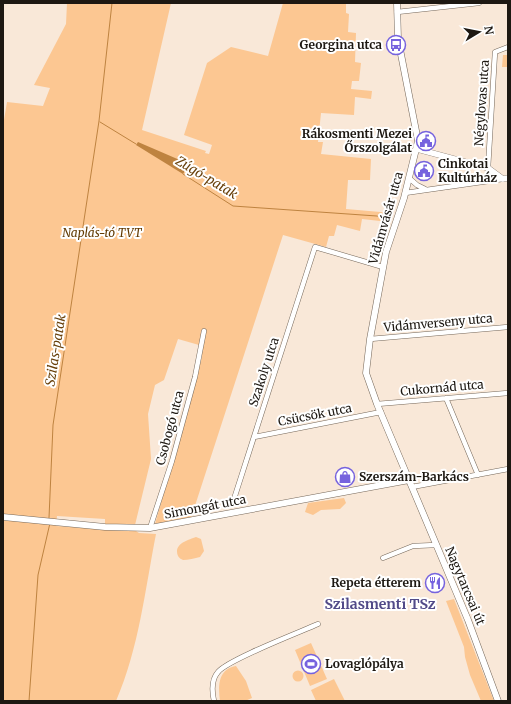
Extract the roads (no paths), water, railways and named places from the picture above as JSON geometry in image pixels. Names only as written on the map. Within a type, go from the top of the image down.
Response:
[{"type":"main road","name":"Vidámvásár utca","points":[[397,3],[402,66],[417,133],[416,149],[405,193],[388,242],[370,339],[366,373],[377,404],[409,480]]},
{"type":"main road","name":"Simongát utca","points":[[3,517],[105,527],[150,528],[409,480]]},
{"type":"main road","name":"Nagytarcsai út","points":[[409,480],[468,620],[498,701]]},
{"type":"street","points":[[397,12],[480,3]]},
{"type":"street","name":"Négylovas utca","points":[[488,168],[495,52],[508,47]]},
{"type":"street","points":[[416,149],[488,168],[506,178]]},
{"type":"street","points":[[409,178],[417,186],[426,189]]},
{"type":"street","points":[[405,193],[506,178]]},
{"type":"street","name":"Szakoly utca","points":[[233,502],[315,247],[383,267]]},
{"type":"street","name":"Vidámverseny utca","points":[[370,339],[508,327]]},
{"type":"street","name":"Csobogó utca","points":[[150,528],[150,523],[172,461],[194,377],[204,331]]},
{"type":"street","name":"Cukornád utca","points":[[377,404],[508,393]]},
{"type":"street","points":[[446,398],[478,475]]},
{"type":"street","name":"Csücsök utca","points":[[254,437],[381,412]]},
{"type":"street","points":[[412,487],[508,469]]},
{"type":"street","points":[[383,558],[412,546],[436,545]]},
{"type":"street","points":[[214,701],[212,686],[218,671],[233,662],[318,624]]},
{"type":"waterway","name":"Szilas-patak","points":[[49,518],[53,425],[99,121],[112,3]]},
{"type":"waterway","name":"Zúgó-patak","points":[[100,122],[136,144]]},
{"type":"waterway","name":"Zúgó-patak","points":[[183,174],[233,206],[391,217]]},
{"type":"waterway","name":"Szilas-patak","points":[[29,701],[38,575],[50,523]]},
{"type":"place","name":"Georgina utca","points":[[396,45]]},
{"type":"place","name":"Rákosmenti Mezei Őrszolgálat","points":[[426,141]]},
{"type":"place","name":"Cinkotai Kultúrház","points":[[424,171]]},
{"type":"place","name":"Szerszám-Barkács","points":[[345,477]]},
{"type":"place","name":"Repeta étterem","points":[[435,583]]},
{"type":"place","name":"Lovaglópálya","points":[[311,664]]},
{"type":"district","name":"Szilasmenti TSz","points":[[380,604]]},
{"type":"park label","name":"Naplás-tó TVT","points":[[102,233]]}]
